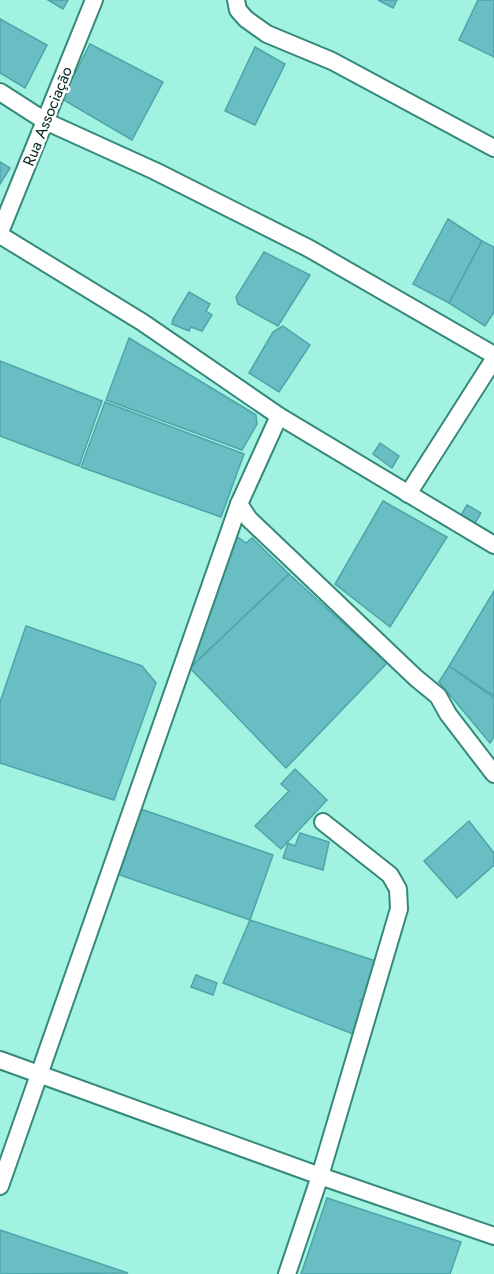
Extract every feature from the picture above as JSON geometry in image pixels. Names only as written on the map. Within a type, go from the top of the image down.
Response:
[{"type":"street","name":"Rua Associação","points":[[0,233],[94,0]]},
{"type":"street","points":[[236,0],[238,10],[246,19],[267,34],[332,61],[494,148]]},
{"type":"street","points":[[0,92],[45,121],[155,171],[310,249],[494,357],[408,494]]},
{"type":"street","points":[[0,233],[142,322],[279,416],[494,545]]},
{"type":"street","points":[[0,1186],[239,504],[279,416]]},
{"type":"street","points":[[239,504],[249,519],[416,678],[438,696],[448,714],[494,774]]},
{"type":"street","points":[[287,1274],[320,1176],[399,909],[398,890],[390,875],[323,822]]},
{"type":"street","points":[[0,1060],[320,1176],[494,1236]]},
{"type":"building","points":[[48,0],[68,0],[63,9]]},
{"type":"building","points":[[378,0],[397,0],[393,8]]},
{"type":"building","points":[[478,0],[494,0],[494,57],[459,40]]},
{"type":"building","points":[[0,19],[47,45],[25,88],[0,73]]},
{"type":"building","points":[[90,44],[163,82],[132,140],[62,99]]},
{"type":"building","points":[[255,47],[285,64],[255,125],[225,111]]},
{"type":"building","points":[[0,162],[10,168],[0,184]]},
{"type":"building","points":[[448,219],[482,241],[449,303],[413,284]]},
{"type":"building","points":[[482,241],[494,247],[494,312],[485,326],[449,303]]},
{"type":"building","points":[[264,252],[310,275],[278,326],[238,304],[236,297]]},
{"type":"building","points":[[189,292],[210,304],[206,311],[212,315],[202,331],[191,327],[189,331],[172,324]]},
{"type":"building","points":[[283,326],[310,345],[279,392],[249,373],[273,332]]},
{"type":"building","points":[[129,338],[256,415],[257,424],[242,450],[106,400]]},
{"type":"building","points":[[0,361],[102,401],[79,466],[0,436]]},
{"type":"building","points":[[105,402],[244,454],[221,517],[81,467]]},
{"type":"building","points":[[380,443],[399,456],[392,468],[373,454]]},
{"type":"building","points":[[383,501],[447,537],[390,627],[335,584]]},
{"type":"building","points":[[467,505],[481,513],[474,525],[460,517]]},
{"type":"building","points":[[235,535],[246,543],[252,538],[289,574],[190,668]]},
{"type":"building","points":[[289,574],[387,663],[286,768],[190,668]]},
{"type":"building","points":[[494,591],[494,696],[449,666]]},
{"type":"building","points":[[26,626],[142,666],[156,683],[114,800],[0,763],[0,702]]},
{"type":"building","points":[[449,666],[494,698],[494,737],[490,743],[439,682]]},
{"type":"building","points":[[295,769],[327,800],[281,849],[255,826],[289,791],[281,784]]},
{"type":"building","points":[[138,808],[273,855],[250,920],[117,874]]},
{"type":"building","points":[[469,821],[494,853],[494,865],[457,898],[424,861]]},
{"type":"building","points":[[300,833],[329,842],[323,870],[283,858],[288,843],[295,846]]},
{"type":"building","points":[[250,920],[379,962],[367,997],[360,1000],[363,1005],[353,1034],[223,983]]},
{"type":"building","points":[[196,975],[217,983],[213,995],[191,987]]},
{"type":"building","points":[[327,1198],[461,1242],[450,1274],[301,1274]]},
{"type":"building","points":[[0,1230],[128,1273],[0,1274]]}]
